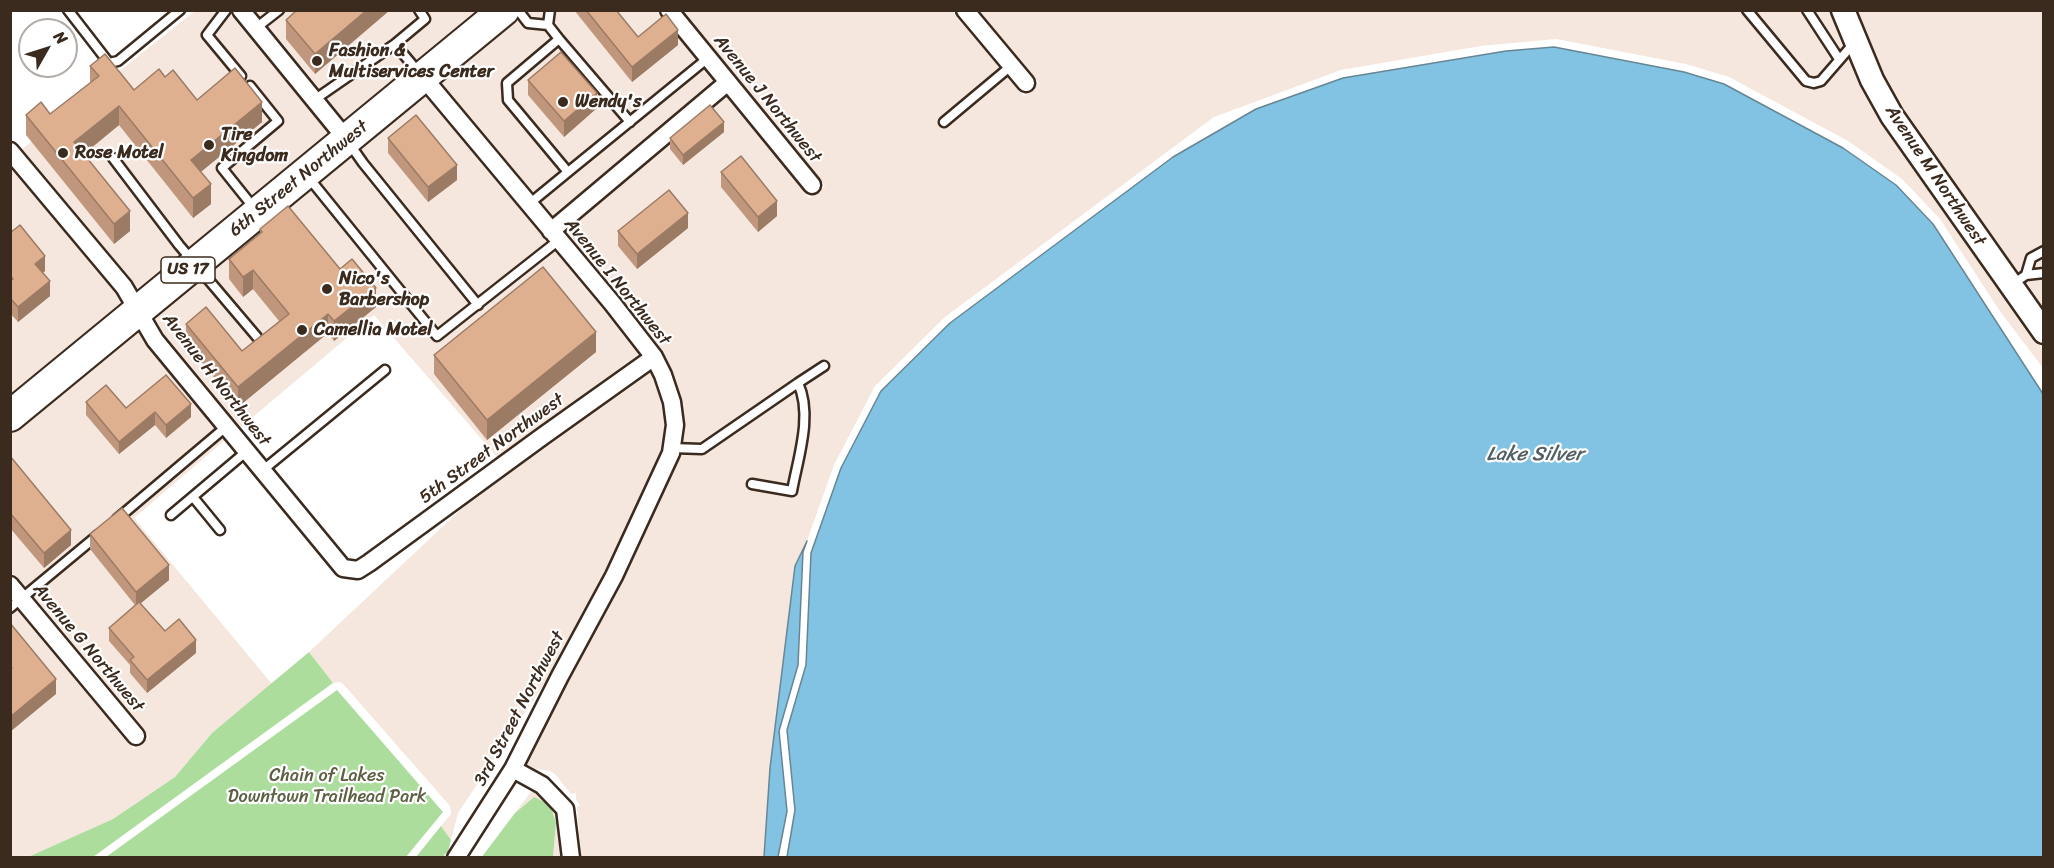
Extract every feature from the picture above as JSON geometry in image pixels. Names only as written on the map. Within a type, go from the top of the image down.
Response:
[{"type":"highway","name":"6th Street Northwest","points":[[10,416],[504,10]]},
{"type":"street","points":[[241,10],[347,140]]},
{"type":"street","name":"Avenue J Northwest","points":[[669,10],[812,185]]},
{"type":"street","points":[[965,10],[1026,83]]},
{"type":"street","name":"Avenue M Northwest","points":[[1843,10],[1872,81],[1892,117],[2018,280],[2043,332]]},
{"type":"street","name":"Avenue I Northwest","points":[[423,78],[654,357],[663,375],[672,402],[675,425],[672,448],[614,576]]},
{"type":"street","points":[[555,236],[728,82]]},
{"type":"street","name":"Avenue H Northwest","points":[[10,151],[124,287],[155,340],[343,568],[352,569]]},
{"type":"street","name":"5th Street Northwest","points":[[352,569],[358,570],[369,563],[654,357]]},
{"type":"street","name":"3rd Street Northwest","points":[[456,858],[513,769],[614,576]]},
{"type":"street","name":"Avenue G Northwest","points":[[10,585],[16,603],[136,736]]},
{"type":"street","points":[[513,769],[542,785],[565,809],[571,858]]},
{"type":"lane","points":[[68,10],[109,63],[118,61],[180,10]]},
{"type":"lane","points":[[226,10],[207,35],[278,121],[222,168],[259,213]]},
{"type":"lane","points":[[256,28],[279,10]]},
{"type":"lane","points":[[314,100],[395,44],[425,19],[418,10]]},
{"type":"lane","points":[[518,10],[528,23],[548,25]]},
{"type":"lane","points":[[550,10],[548,25],[630,122]]},
{"type":"lane","points":[[1748,10],[1806,81],[1814,83],[1821,81],[1857,40]]},
{"type":"lane","points":[[1807,10],[1839,59]]},
{"type":"lane","points":[[559,39],[507,83],[508,100],[568,172]]},
{"type":"lane","points":[[395,44],[423,78]]},
{"type":"lane","points":[[529,204],[708,58]]},
{"type":"lane","points":[[944,122],[1011,66]]},
{"type":"lane","points":[[347,140],[363,163],[478,304]]},
{"type":"lane","points":[[113,159],[256,337]]},
{"type":"lane","points":[[306,174],[438,336],[555,236]]},
{"type":"lane","points":[[2018,280],[2031,258],[2043,250]]},
{"type":"lane","points":[[2018,280],[2043,273]]},
{"type":"lane","points":[[672,448],[702,449],[824,366]]},
{"type":"lane","points":[[263,470],[385,370]]},
{"type":"lane","points":[[752,484],[792,491],[804,426],[804,396],[798,383]]},
{"type":"lane","points":[[16,603],[226,426]]},
{"type":"lane","points":[[171,515],[247,451]]},
{"type":"lane","points":[[193,497],[220,530]]},
{"type":"shaded area","points":[[196,10],[228,11],[334,139],[142,297],[132,280],[22,149]]},
{"type":"shaded area","points":[[656,10],[715,82],[553,218],[436,78],[518,11]]},
{"type":"shaded area","points":[[254,11],[490,11],[350,127]]},
{"type":"shaded area","points":[[682,11],[952,11],[1024,96],[1039,83],[978,11],[1832,11],[1883,122],[2043,350],[2043,368],[1999,310],[1940,219],[1902,179],[1848,141],[1729,77],[1686,64],[1556,39],[1481,46],[1341,70],[1214,117],[945,317],[875,386],[834,465],[807,541],[795,566],[770,768],[764,857],[581,857],[577,807],[580,805],[576,800],[576,793],[571,794],[550,771],[535,769],[529,765],[526,768],[513,765],[568,680],[618,588],[679,456],[685,425],[681,398],[667,359],[620,297],[565,231],[726,96],[809,198],[825,186]]},
{"type":"shaded area","points":[[1855,11],[2043,11],[2043,315],[1909,125],[1881,76]]},
{"type":"shaded area","points":[[421,91],[641,356],[498,458],[374,315],[241,427],[164,334],[151,312]]},
{"type":"shaded area","points":[[10,167],[116,293],[126,309],[10,405]]},
{"type":"shaded area","points":[[135,325],[148,346],[225,440],[134,518],[272,684],[212,733],[175,777],[113,819],[28,857],[11,857],[10,601],[134,749],[149,737],[10,570],[11,428]]},
{"type":"shaded area","points":[[650,371],[663,405],[665,426],[662,451],[605,573],[552,672],[458,813],[451,840],[441,826],[451,814],[450,806],[344,685],[340,682],[333,683],[309,652],[472,499]]},
{"type":"shaded area","points":[[534,788],[557,809],[561,857],[553,857],[556,823],[534,797],[515,813]]},
{"type":"green space","points":[[309,652],[333,683],[93,857],[28,857],[113,819],[175,777],[212,733]]},
{"type":"green space","name":"Chain of Lakes Downtown Trailhead Park","points":[[337,690],[443,812],[406,857],[106,857]]},
{"type":"green space","points":[[534,797],[550,805],[556,823],[553,857],[481,858],[515,813]]},
{"type":"green space","points":[[441,826],[451,840],[445,857],[416,857]]},
{"type":"water","name":"Lake Silver","points":[[1554,47],[1684,72],[1724,84],[1843,148],[1896,185],[1933,224],[2043,394],[2043,857],[787,857],[795,810],[787,730],[806,665],[811,553],[841,468],[881,391],[950,323],[1173,157],[1256,109],[1343,78],[1506,51]]},
{"type":"water","points":[[807,541],[803,552],[798,665],[779,731],[787,811],[778,857],[764,857],[770,768],[795,566]]},
{"type":"building","points":[[297,10],[367,10],[315,54],[286,20]]},
{"type":"building","points":[[586,10],[616,10],[638,37],[666,14],[678,30],[632,67]]},
{"type":"building","name":"Wendy's","points":[[561,52],[597,93],[564,121],[528,80]]},
{"type":"building","points":[[105,54],[134,90],[159,69],[165,77],[173,70],[197,100],[235,68],[262,102],[191,160],[211,184],[193,198],[119,106],[74,142],[130,211],[114,224],[26,115],[41,102],[50,114],[99,76],[90,66]]},
{"type":"building","points":[[710,105],[724,122],[683,155],[670,138]]},
{"type":"building","points":[[416,115],[457,165],[428,187],[388,138]]},
{"type":"building","points":[[741,156],[777,201],[758,217],[721,172]]},
{"type":"building","points":[[669,190],[688,213],[637,254],[618,231]]},
{"type":"building","points":[[288,206],[340,269],[352,259],[376,288],[334,321],[328,314],[238,387],[186,324],[206,307],[242,351],[289,314],[253,270],[243,277],[229,259],[262,232],[260,229]]},
{"type":"building","points":[[20,225],[45,256],[35,264],[50,281],[18,307],[10,298],[10,281],[13,279],[10,276],[10,233]]},
{"type":"building","points":[[543,267],[596,332],[487,420],[434,355]]},
{"type":"building","points":[[166,375],[191,404],[166,425],[155,412],[119,442],[86,402],[106,385],[126,408]]},
{"type":"building","points":[[10,456],[71,530],[44,553],[10,513]]},
{"type":"building","points":[[122,508],[169,565],[136,592],[90,534]]},
{"type":"building","points":[[139,602],[165,631],[179,619],[196,640],[147,680],[130,660],[134,657],[109,628]]},
{"type":"building","points":[[10,623],[56,679],[10,717],[10,669],[12,668],[10,666]]},
{"type":"place","name":"Fashion & Multiservices Center","points":[[317,61]]},
{"type":"place","name":"Wendy's","points":[[563,102]]},
{"type":"place","name":"Tire Kingdom","points":[[209,145]]},
{"type":"place","name":"Rose Motel","points":[[63,153]]},
{"type":"place","name":"Nico's Barbershop","points":[[327,289]]},
{"type":"place","name":"Camellia Motel","points":[[302,330]]}]
